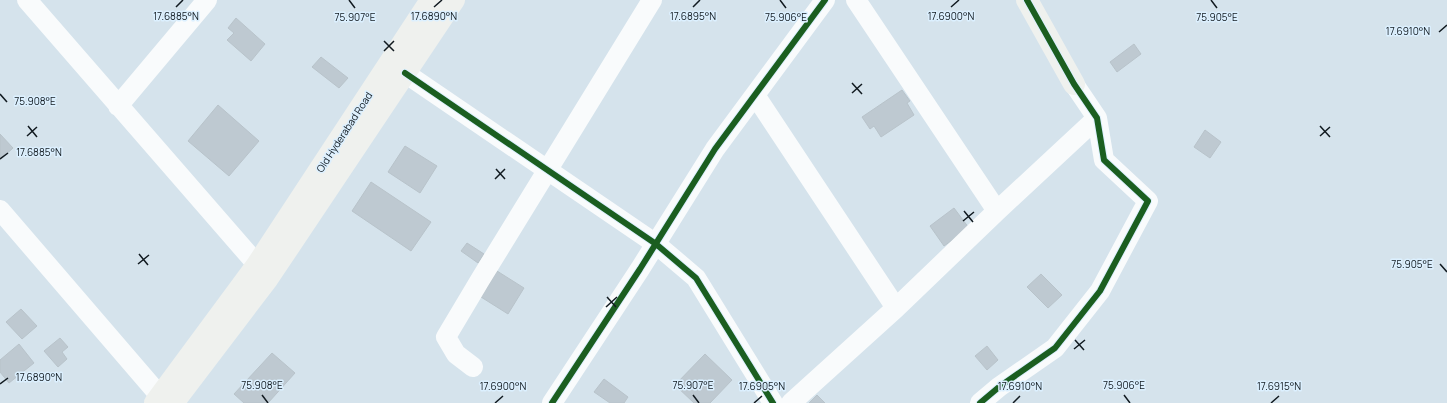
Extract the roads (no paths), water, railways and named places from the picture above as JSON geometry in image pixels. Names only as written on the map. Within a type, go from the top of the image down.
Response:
[{"type":"main road","name":"Old Hyderabad Road","points":[[262,271],[431,0]]},
{"type":"main road","points":[[169,401],[405,73],[454,0]]},
{"type":"main road","points":[[1027,0],[1074,84]]},
{"type":"street","points":[[27,0],[262,271]]},
{"type":"street","points":[[118,106],[206,0]]},
{"type":"street","points":[[473,368],[456,354],[446,337],[652,0]]},
{"type":"street","points":[[552,403],[656,244],[715,149],[825,0]]},
{"type":"street","points":[[856,0],[997,211]]},
{"type":"street","points":[[405,73],[656,244],[696,278],[773,403]]},
{"type":"street","points":[[980,403],[999,387],[1055,348],[1100,291],[1148,201],[1104,160],[1097,118],[1074,84]]},
{"type":"street","points":[[755,95],[896,308]]},
{"type":"street","points":[[791,403],[896,308],[1097,118]]},
{"type":"street","points":[[0,210],[169,401]]}]
